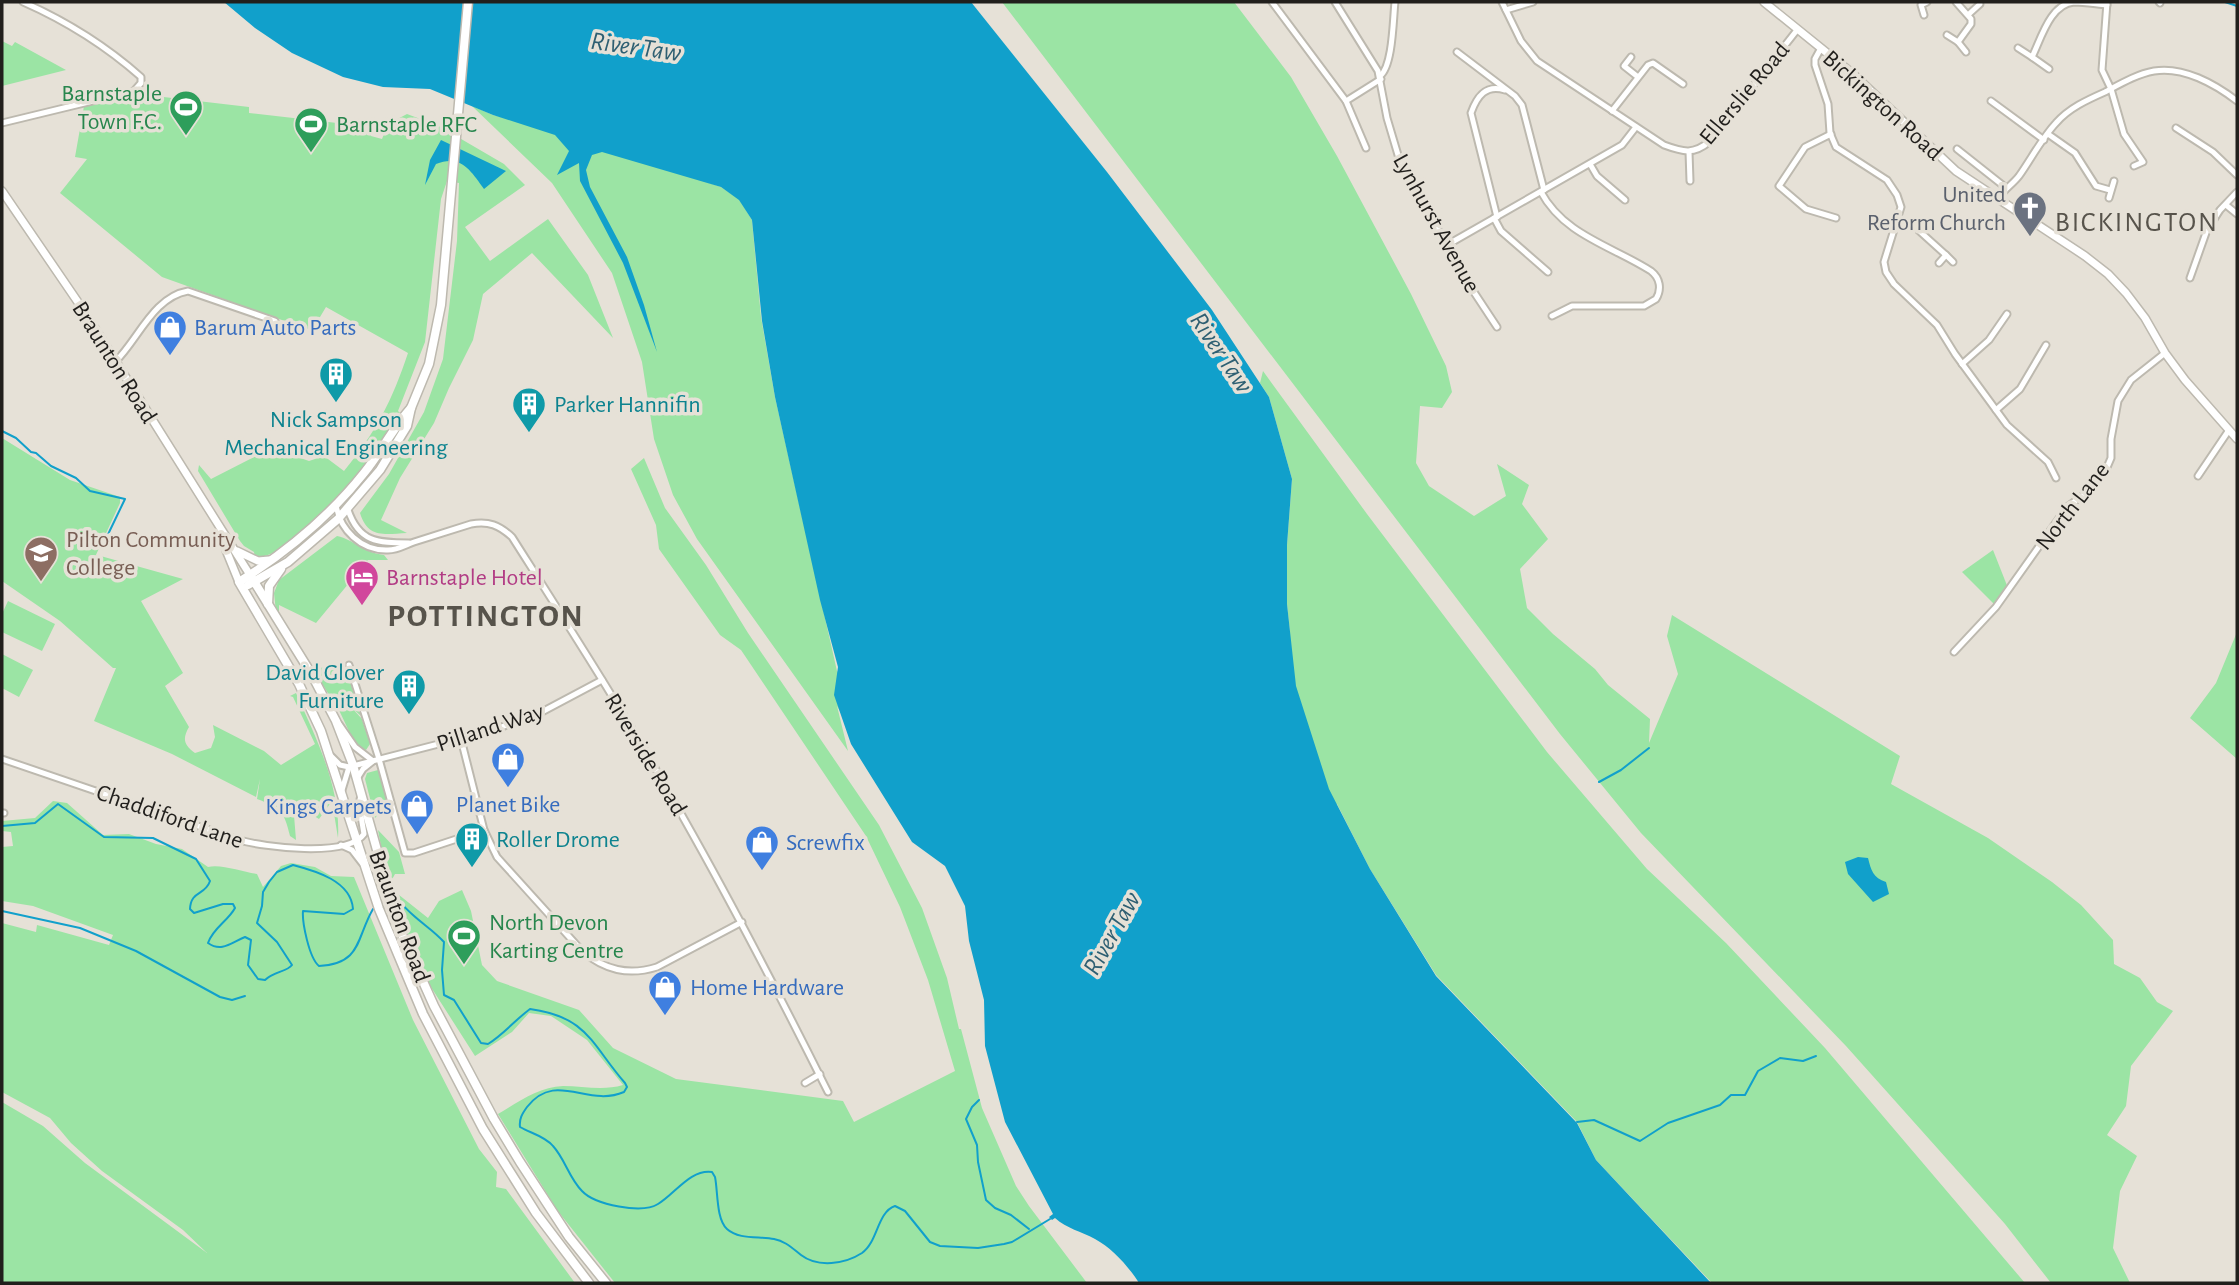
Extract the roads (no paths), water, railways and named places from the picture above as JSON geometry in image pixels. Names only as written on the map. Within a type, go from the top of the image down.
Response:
[{"type":"main road","points":[[269,610],[267,594],[272,578],[348,510],[393,452],[407,426],[411,408],[429,364],[438,326],[468,2]]},
{"type":"main road","name":"Bickington Road","points":[[1764,2],[1853,74],[1956,172],[2085,256],[2108,274],[2145,318],[2165,353],[2185,380],[2237,439]]},
{"type":"main road","name":"Braunton Road","points":[[2,191],[189,475],[269,610],[312,675],[336,721],[357,780],[399,928],[434,1006],[520,1162],[569,1237],[606,1283]]},
{"type":"main road","points":[[251,579],[269,560],[336,505],[367,470],[411,408]]},
{"type":"main road","name":"Braunton Road","points":[[224,536],[226,550],[241,585],[299,684],[331,756],[363,864],[411,988],[450,1069],[524,1195],[589,1283]]},
{"type":"main road","points":[[236,551],[258,561],[269,560]]},
{"type":"main road","points":[[241,585],[288,562]]},
{"type":"street","points":[[2,123],[134,91],[140,87],[141,77],[107,49],[23,2]]},
{"type":"street","points":[[38,8],[41,2]]},
{"type":"street","points":[[1272,2],[1346,101],[1366,148]]},
{"type":"street","name":"Lynhurst Avenue","points":[[1335,2],[1380,77],[1395,148],[1462,274],[1497,327]]},
{"type":"street","points":[[1346,101],[1380,77],[1387,68],[1395,2]]},
{"type":"street","name":"Ellerslie Road","points":[[1502,2],[1527,51],[1537,61],[1664,145],[1689,152],[1702,148],[1710,141],[1797,30]]},
{"type":"street","points":[[1506,10],[1533,2]]},
{"type":"street","points":[[1924,15],[1918,4],[1927,2]]},
{"type":"street","points":[[1956,2],[1969,13],[1971,24],[1958,42]]},
{"type":"street","points":[[2032,57],[2051,17],[2062,6],[2073,2],[2107,4],[2102,70],[2111,89],[2124,134],[2143,162]]},
{"type":"street","points":[[1969,13],[1980,4]]},
{"type":"street","points":[[1947,36],[1958,42],[1966,52]]},
{"type":"street","points":[[1821,48],[1815,65],[1828,104],[1830,134],[1836,147],[1886,180],[1897,195],[1901,207],[1884,262],[1886,272],[1894,284],[1937,325],[2007,425],[2048,462],[2056,478]]},
{"type":"street","points":[[2018,48],[2049,69]]},
{"type":"street","points":[[1457,52],[1522,104],[1549,206],[1586,238],[1651,271],[1658,279],[1658,295],[1644,306],[1578,305],[1552,316]]},
{"type":"street","points":[[1373,62],[1389,54]]},
{"type":"street","points":[[1618,74],[1631,57]]},
{"type":"street","points":[[1612,111],[1648,65],[1653,63],[1683,84]]},
{"type":"street","points":[[1624,66],[1638,77]]},
{"type":"street","points":[[1998,199],[2005,187],[2017,179],[2054,124],[2067,112],[2138,76],[2153,71],[2172,70],[2224,91],[2237,101]]},
{"type":"street","points":[[1508,91],[1495,87],[1485,91],[1476,100],[1471,113],[1501,231],[1548,272]]},
{"type":"street","points":[[1991,101],[2044,140]]},
{"type":"street","points":[[1447,245],[1622,145],[1636,127]]},
{"type":"street","points":[[2176,128],[2213,152],[2237,175]]},
{"type":"street","points":[[1830,134],[1805,147],[1779,186],[1806,209],[1836,218]]},
{"type":"street","points":[[2048,134],[2075,153],[2096,186],[2110,190]]},
{"type":"street","points":[[1957,149],[2005,187]]},
{"type":"street","name":"Ellerslie Road","points":[[1689,152],[1690,181]]},
{"type":"street","points":[[2134,166],[2150,158]]},
{"type":"street","points":[[1590,164],[1597,176],[1625,200]]},
{"type":"street","points":[[2109,198],[2114,181]]},
{"type":"street","points":[[2190,278],[2207,230],[2220,210],[2237,192]]},
{"type":"street","points":[[2226,205],[2237,214]]},
{"type":"street","points":[[1898,220],[1916,228],[1953,262]]},
{"type":"street","points":[[1939,263],[1946,255]]},
{"type":"street","points":[[115,362],[155,312],[182,292],[188,291],[275,321]]},
{"type":"street","points":[[1962,363],[1989,340],[2007,314]]},
{"type":"street","points":[[1996,410],[2020,389],[2046,345]]},
{"type":"street","name":"North Lane","points":[[1954,652],[1996,607],[2067,507],[2086,493],[2105,472],[2111,458],[2111,439],[2118,401],[2131,380],[2165,353]]},
{"type":"street","points":[[2197,476],[2229,430]]},
{"type":"street","points":[[336,505],[338,519]]},
{"type":"street","name":"Riverside Road","points":[[348,510],[358,531],[368,538],[411,543]]},
{"type":"street","name":"Riverside Road","points":[[338,519],[360,544],[388,551],[482,522],[501,527],[512,537],[602,680],[683,817],[742,922],[828,1092]]},
{"type":"street","points":[[349,666],[405,853],[414,853],[484,830]]},
{"type":"street","name":"Pilland Way","points":[[351,766],[461,739],[538,714],[602,680]]},
{"type":"street","points":[[336,721],[346,731],[355,747],[376,760]]},
{"type":"street","points":[[461,739],[490,844],[508,871],[596,963],[632,972],[657,967],[742,922]]},
{"type":"street","points":[[331,756],[341,765],[351,766],[342,790]]},
{"type":"street","name":"Chaddiford Lane","points":[[2,759],[255,845],[311,849],[356,842]]},
{"type":"street","points":[[357,780],[363,769],[376,760]]},
{"type":"street","points":[[356,842],[363,834],[359,804],[361,795]]},
{"type":"street","points":[[353,829],[341,845],[353,851],[363,864]]},
{"type":"street","points":[[805,1083],[820,1074]]},
{"type":"water","name":"River Taw","points":[[224,2],[971,2],[1107,172],[1212,310],[1269,397],[1292,479],[1287,545],[1287,604],[1296,686],[1329,789],[1370,869],[1436,976],[1577,1123],[1596,1160],[1711,1283],[1139,1283],[1108,1247],[1055,1218],[1052,1220],[1049,1217],[1053,1214],[1005,1122],[985,1046],[984,1000],[969,941],[965,906],[945,866],[912,842],[851,744],[834,695],[838,667],[820,600],[775,397],[762,321],[752,220],[739,200],[721,187],[602,152],[592,155],[586,170],[590,187],[627,257],[657,352],[623,263],[580,181],[579,163],[557,175],[569,151],[555,135],[493,115],[430,89],[383,87],[343,77],[292,53],[255,28]]},
{"type":"water","points":[[441,140],[506,171],[484,189],[464,166],[445,161],[436,164],[425,185],[430,160]]},
{"type":"water","points":[[1858,857],[1868,858],[1873,873],[1886,882],[1889,894],[1873,902],[1848,874],[1845,862]]},
{"type":"waterway","points":[[2225,2],[2237,6]]},
{"type":"waterway","points":[[2,431],[16,438],[51,466],[76,478],[90,491],[125,499],[101,549]]},
{"type":"waterway","points":[[1599,782],[1621,770],[1649,748]]},
{"type":"waterway","points":[[2,826],[35,823],[58,804],[104,837],[153,838],[196,859],[210,881],[208,886],[195,896],[190,909],[194,913],[223,904],[233,904],[235,908],[213,933],[208,943],[222,947],[245,937],[251,940],[248,965],[258,979],[265,980],[292,965],[277,942],[257,923],[263,892],[277,872],[293,865],[312,870],[339,884],[351,899],[353,909],[344,914],[303,911],[309,948],[319,966],[333,964],[351,955],[373,909]]},
{"type":"waterway","points":[[395,900],[444,942],[444,995],[454,1000],[481,1043],[488,1044],[494,1040],[530,1009],[549,1013],[565,1018],[586,1034],[625,1083],[627,1087],[624,1092],[610,1096],[549,1091],[538,1096],[520,1119],[520,1127],[550,1143],[578,1186],[588,1196],[608,1204],[630,1208],[651,1207],[664,1200],[690,1178],[704,1172],[712,1172],[721,1219],[727,1229],[743,1236],[778,1240],[808,1259],[823,1263],[848,1260],[862,1253],[871,1242],[884,1214],[895,1206],[905,1211],[930,1242],[940,1246],[978,1248],[1004,1244],[1050,1219]]},
{"type":"waterway","points":[[2,911],[80,928],[136,951],[220,997],[232,1000],[245,996]]},
{"type":"waterway","points":[[1577,1122],[1594,1120],[1640,1141],[1668,1123],[1720,1105],[1731,1095],[1745,1095],[1758,1071],[1780,1058],[1803,1061],[1816,1056]]},
{"type":"waterway","points":[[979,1100],[966,1119],[977,1145],[986,1200],[1029,1229]]},
{"type":"place","name":"Barnstaple Town F.C.","points":[[186,137]]},
{"type":"place","name":"Barnstaple RFC","points":[[311,154]]},
{"type":"place","name":"United Reform Church","points":[[2030,238]]},
{"type":"place","name":"Barum Auto Parts","points":[[170,357]]},
{"type":"place","name":"Nick Sampson Mechanical Engineering","points":[[336,404]]},
{"type":"place","name":"Parker Hannifin","points":[[529,434]]},
{"type":"place","name":"Pilton Community College","points":[[41,583]]},
{"type":"place","name":"Barnstaple Hotel","points":[[362,607]]},
{"type":"place","name":"David Glover Furniture","points":[[409,716]]},
{"type":"place","name":"Planet Bike","points":[[508,789]]},
{"type":"place","name":"Kings Carpets","points":[[417,836]]},
{"type":"place","name":"Roller Drome","points":[[472,869]]},
{"type":"place","name":"Screwfix","points":[[762,872]]},
{"type":"place","name":"North Devon Karting Centre","points":[[464,966]]},
{"type":"place","name":"Home Hardware","points":[[665,1017]]},
{"type":"district","name":"BICKINGTON","points":[[2137,221]]},
{"type":"district","name":"POTTINGTON","points":[[486,615]]}]
